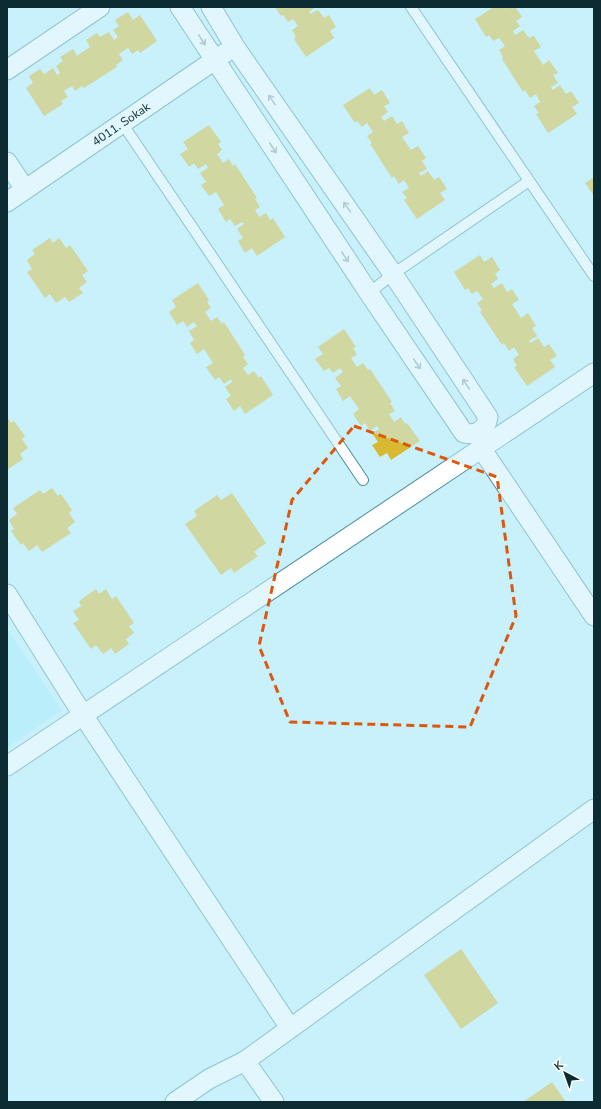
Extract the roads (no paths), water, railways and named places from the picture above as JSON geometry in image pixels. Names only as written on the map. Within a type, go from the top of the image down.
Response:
[{"type":"street","points":[[7,70],[100,7]]},
{"type":"street","points":[[180,7],[369,293],[464,433],[470,434],[480,432],[487,423],[488,417],[393,274],[235,47],[211,7]]},
{"type":"street","name":"4011. Sokak","points":[[7,202],[215,59],[235,47]]},
{"type":"street","points":[[7,162],[25,189]]},
{"type":"street","points":[[7,766],[594,372]]},
{"type":"street","points":[[482,448],[594,616]]},
{"type":"street","points":[[7,594],[83,716],[290,1028]]},
{"type":"street","points":[[175,1102],[209,1079],[245,1061],[594,809]]},
{"type":"street","points":[[245,1061],[274,1102]]},
{"type":"lane","points":[[411,7],[594,276]]},
{"type":"lane","points":[[122,123],[363,480]]},
{"type":"lane","points":[[369,293],[393,274],[529,181]]}]
